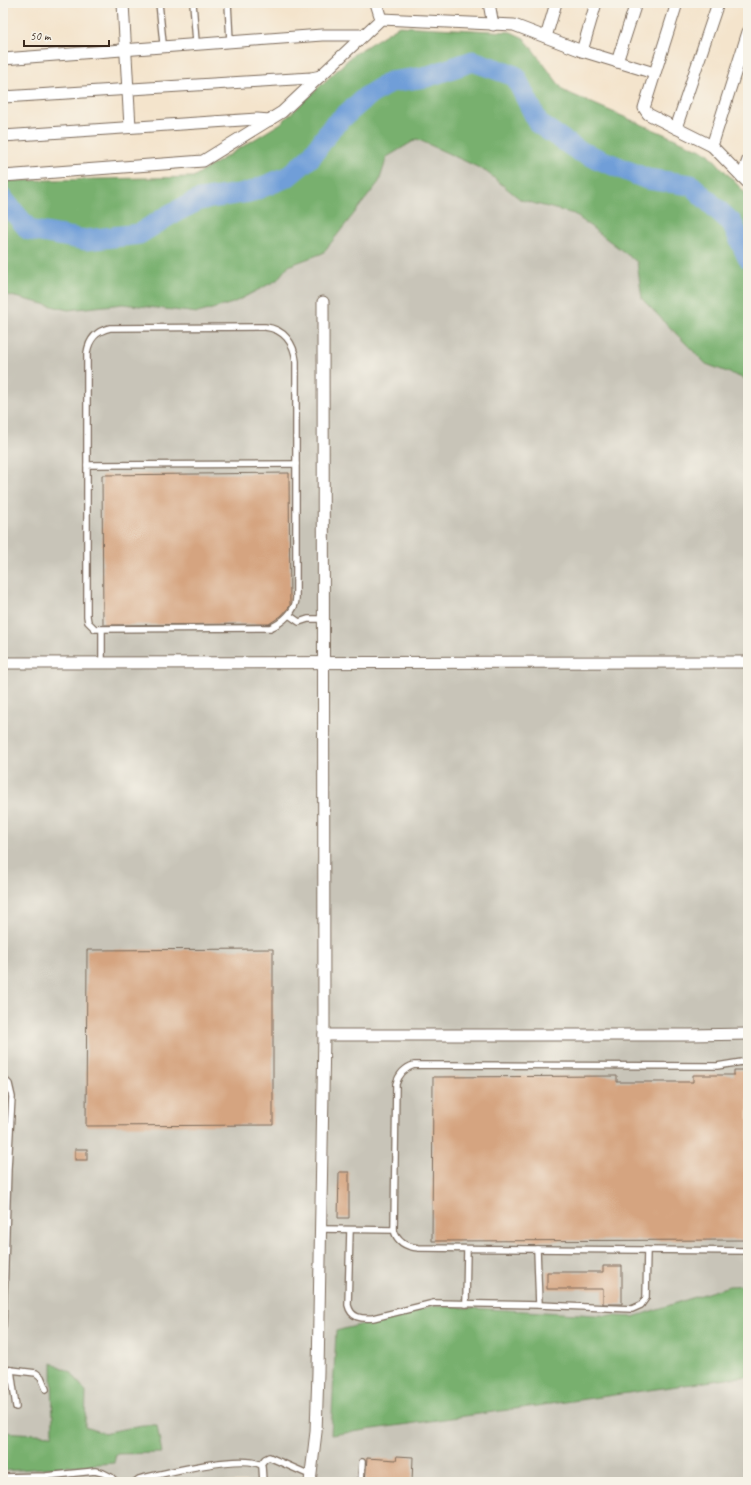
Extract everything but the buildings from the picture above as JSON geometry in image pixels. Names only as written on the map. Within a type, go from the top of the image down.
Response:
[{"type":"street","points":[[123,3],[130,127]]},
{"type":"street","points":[[376,3],[381,19]]},
{"type":"street","points":[[489,3],[493,25]]},
{"type":"street","points":[[546,37],[556,3]]},
{"type":"street","points":[[582,51],[596,3]]},
{"type":"street","points":[[618,62],[636,3]]},
{"type":"street","points":[[677,3],[644,105],[645,112],[712,146],[745,180]]},
{"type":"street","points":[[676,128],[718,3]]},
{"type":"street","points":[[3,176],[203,161],[282,112],[381,19],[514,25],[582,51],[654,73]]},
{"type":"street","points":[[712,146],[748,32]]},
{"type":"street","points":[[3,59],[126,48],[230,41],[322,35],[364,35]]},
{"type":"street","points":[[3,97],[311,78],[321,76]]},
{"type":"street","points":[[3,136],[257,119],[270,120]]},
{"type":"street","points":[[745,180],[748,160]]},
{"type":"street","points":[[310,1479],[316,1432],[318,1380],[324,1035],[323,302]]},
{"type":"street","points":[[3,663],[748,662]]},
{"type":"street","points":[[324,1035],[748,1034]]},
{"type":"lane","points":[[159,3],[163,43]]},
{"type":"lane","points":[[193,3],[196,42]]},
{"type":"lane","points":[[228,3],[230,41]]},
{"type":"lane","points":[[265,327],[274,329],[282,334],[292,345],[296,361],[296,464],[296,601],[294,609],[289,615],[274,627],[266,629],[102,630],[95,629],[91,626],[87,616],[88,349],[94,335],[101,330],[110,328],[265,327]]},
{"type":"lane","points":[[87,465],[296,464]]},
{"type":"lane","points":[[289,615],[299,622],[308,619],[323,619]]},
{"type":"lane","points":[[102,630],[102,663]]},
{"type":"lane","points":[[748,1061],[717,1066],[414,1065],[408,1067],[402,1071],[396,1084],[394,1230],[398,1240],[411,1247],[467,1249],[748,1251]]},
{"type":"lane","points":[[3,1078],[9,1084],[12,1097],[8,1168],[3,1326]]},
{"type":"lane","points":[[321,1229],[394,1230]]},
{"type":"lane","points":[[350,1230],[348,1305],[350,1312],[354,1316],[360,1318],[368,1318],[431,1304],[539,1305],[627,1310],[641,1305],[646,1298],[648,1250]]},
{"type":"lane","points":[[466,1304],[467,1249]]},
{"type":"lane","points":[[537,1249],[539,1305]]},
{"type":"lane","points":[[3,1369],[36,1373],[41,1377],[46,1389]]},
{"type":"lane","points":[[12,1370],[16,1407]]},
{"type":"lane","points":[[261,1464],[269,1457],[310,1479]]},
{"type":"lane","points":[[135,1482],[139,1479],[225,1462],[252,1461],[261,1464],[264,1470],[263,1482]]},
{"type":"lane","points":[[361,1482],[362,1462]]},
{"type":"lane","points":[[3,1477],[46,1476],[95,1471],[111,1477],[116,1482]]},
{"type":"shaded area","points":[[417,139],[484,170],[521,200],[574,214],[637,262],[642,299],[706,364],[748,380],[748,1285],[729,1286],[633,1317],[433,1306],[331,1435],[748,1376],[748,1482],[3,1482],[3,294],[68,310],[123,304],[198,313],[277,280],[288,266],[323,253],[379,182],[387,157]]},
{"type":"green space","points":[[399,26],[511,32],[524,38],[564,91],[708,153],[748,196],[748,380],[706,364],[642,299],[637,262],[574,214],[521,200],[484,170],[417,139],[387,157],[379,182],[323,253],[288,266],[277,280],[233,303],[198,313],[123,304],[68,310],[3,294],[3,181],[193,177],[281,123],[354,54]]},
{"type":"green space","points":[[748,1285],[748,1376],[331,1435],[336,1331],[433,1306],[633,1317],[729,1286]]},
{"type":"green space","points":[[52,1363],[71,1372],[86,1392],[85,1427],[104,1433],[142,1425],[157,1425],[162,1453],[116,1454],[114,1463],[3,1471],[3,1432],[53,1435]]},
{"type":"waterway","points":[[3,199],[29,230],[86,240],[139,234],[171,214],[199,200],[250,192],[287,177],[311,157],[333,126],[366,97],[390,82],[426,77],[473,61],[515,76],[539,124],[579,151],[647,179],[691,185],[732,223],[748,258]]}]
